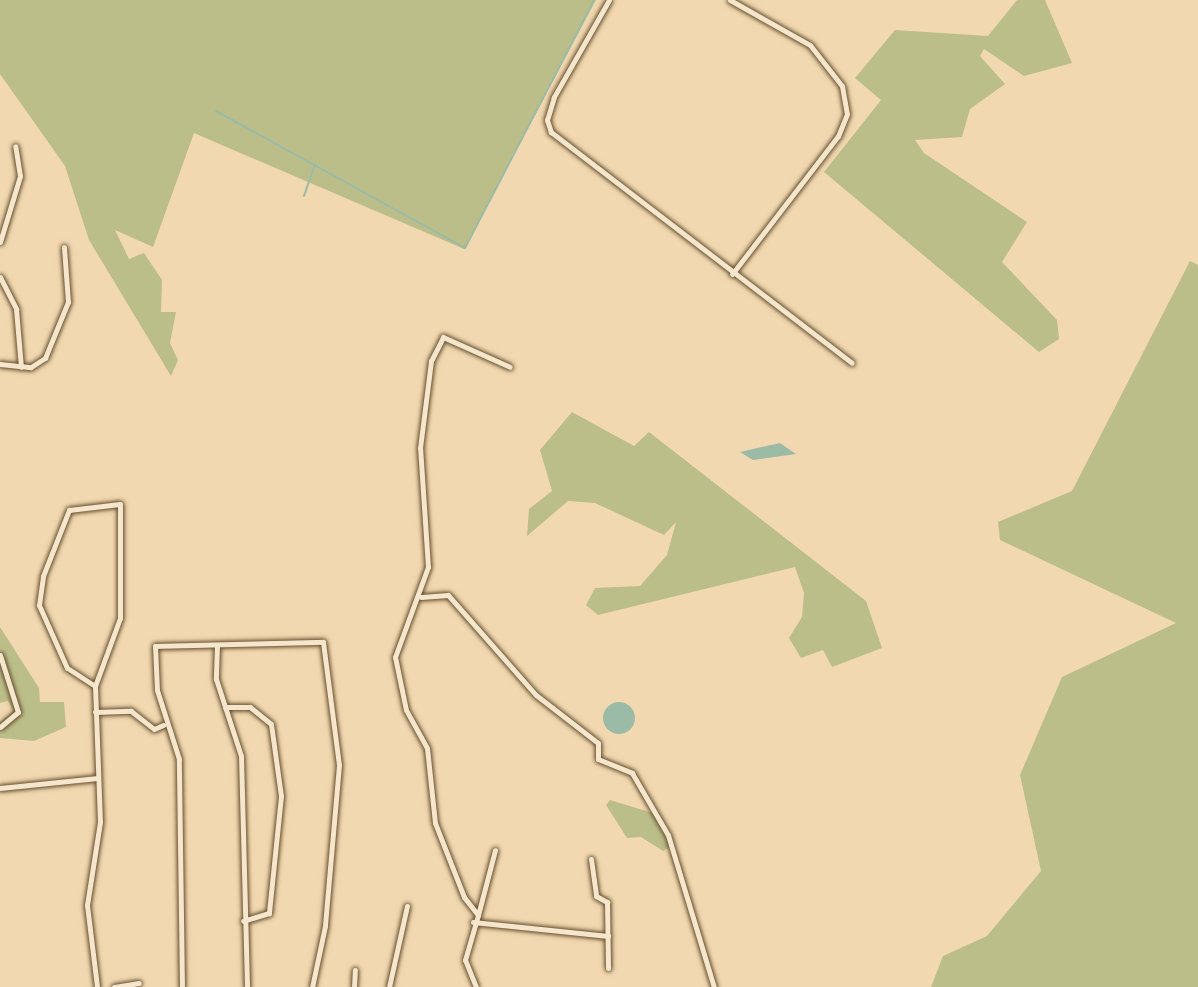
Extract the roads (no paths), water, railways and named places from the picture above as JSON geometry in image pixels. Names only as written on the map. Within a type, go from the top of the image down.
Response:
[{"type":"street","points":[[609,0],[547,120],[561,142],[639,204],[852,363]]},
{"type":"street","points":[[730,0],[810,45],[842,86],[847,114],[838,136],[732,274]]},
{"type":"street","points":[[0,242],[20,176],[15,145]]},
{"type":"street","points":[[634,211],[639,204]]},
{"type":"street","points":[[0,364],[21,367],[45,358],[68,302],[64,247]]},
{"type":"street","points":[[0,277],[16,309],[21,367]]},
{"type":"street","points":[[478,915],[464,897],[435,823],[427,748],[397,679],[397,641],[421,597],[429,550],[420,448],[431,361],[443,337],[510,367]]},
{"type":"street","points":[[95,686],[67,668],[39,605],[41,585],[48,553],[69,510],[120,503],[120,618],[95,686],[98,845],[87,905],[97,987]]},
{"type":"street","points":[[421,597],[448,596],[536,695],[598,743],[598,759],[632,773],[668,835],[714,987]]},
{"type":"street","points":[[182,987],[179,760],[157,690],[155,646],[323,642],[339,765],[325,926],[312,987]]},
{"type":"street","points":[[217,645],[216,679],[241,756],[243,920],[247,987]]},
{"type":"street","points":[[0,655],[18,712],[0,727]]},
{"type":"street","points":[[225,707],[250,707],[271,723],[281,796],[269,913],[243,920]]},
{"type":"street","points":[[95,712],[131,711],[154,729],[163,725]]},
{"type":"street","points":[[0,788],[97,778]]},
{"type":"street","points":[[477,987],[465,960],[473,922],[478,915],[495,850]]},
{"type":"street","points":[[591,859],[596,895],[607,902],[608,968]]},
{"type":"street","points":[[389,987],[407,906]]},
{"type":"street","points":[[473,922],[608,936]]},
{"type":"street","points":[[354,987],[355,970]]},
{"type":"street","points":[[114,987],[139,983]]},
{"type":"waterway","points":[[216,111],[465,248],[594,0]]},
{"type":"waterway","points":[[304,196],[315,164]]}]
